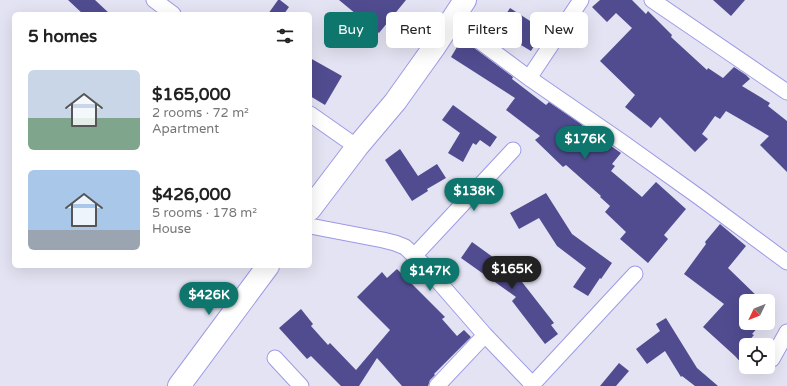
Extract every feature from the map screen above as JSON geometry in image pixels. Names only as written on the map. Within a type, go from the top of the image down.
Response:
[{"type":"street","points":[[154,0],[170,12]]},
{"type":"street","points":[[312,206],[357,147],[395,102],[435,46],[465,0]]},
{"type":"street","points":[[529,78],[581,0]]},
{"type":"street","points":[[652,0],[787,92]]},
{"type":"street","points":[[489,48],[529,78],[699,197],[787,262]]},
{"type":"street","points":[[312,115],[357,147]]},
{"type":"street","points":[[415,255],[513,150]]},
{"type":"street","points":[[312,226],[395,243],[406,247],[415,255],[485,335],[533,385],[635,274]]},
{"type":"street","points":[[179,386],[267,268]]},
{"type":"street","points":[[775,354],[787,332]]},
{"type":"street","points":[[437,386],[485,335]]},
{"type":"street","points":[[274,358],[301,386]]},
{"type":"building","points":[[68,0],[95,0],[108,12],[81,12]]},
{"type":"building","points":[[278,0],[289,7],[285,12],[269,12]]},
{"type":"building","points":[[339,0],[406,0],[396,12],[386,12],[386,24],[379,33],[378,12],[354,12]]},
{"type":"building","points":[[600,0],[632,0],[646,14],[648,11],[672,35],[671,37],[707,70],[708,68],[723,78],[734,67],[746,75],[750,79],[742,86],[770,103],[768,106],[787,121],[787,172],[760,145],[769,136],[726,111],[720,119],[715,116],[702,134],[708,139],[695,152],[660,117],[651,128],[625,107],[635,95],[600,61],[632,28],[616,13],[607,22],[592,7]]},
{"type":"building","points":[[713,0],[745,0],[731,16]]},
{"type":"building","points":[[510,8],[516,12],[507,12]]},
{"type":"building","points":[[522,16],[530,21],[530,48],[533,48],[531,51],[522,46]]},
{"type":"building","points":[[456,48],[474,48],[513,77],[512,79],[546,105],[549,102],[581,124],[607,151],[611,146],[621,153],[612,164],[615,166],[611,171],[642,197],[656,182],[686,209],[664,235],[668,239],[648,263],[620,239],[626,232],[605,212],[610,206],[600,197],[601,196],[566,165],[563,167],[535,140],[540,136],[506,110],[515,98],[451,57]]},
{"type":"building","points":[[312,59],[342,76],[325,105],[312,97]]},
{"type":"building","points":[[453,105],[497,137],[490,147],[480,140],[476,145],[473,143],[463,162],[448,153],[460,133],[442,120]]},
{"type":"building","points":[[400,149],[418,176],[437,164],[446,178],[427,189],[428,191],[412,201],[385,160]]},
{"type":"building","points":[[546,193],[572,234],[612,263],[588,296],[573,287],[586,268],[557,246],[539,218],[519,229],[510,213]]},
{"type":"building","points":[[720,224],[746,246],[728,268],[755,294],[739,294],[739,330],[756,330],[752,334],[754,335],[751,338],[739,338],[739,360],[703,327],[724,304],[684,274],[706,244],[705,242]]},
{"type":"building","points":[[472,242],[515,273],[554,323],[551,325],[558,334],[545,344],[512,301],[516,297],[461,258]]},
{"type":"building","points":[[397,269],[445,317],[442,319],[457,336],[464,330],[471,337],[434,374],[435,375],[430,380],[428,386],[402,386],[377,358],[359,386],[341,386],[311,356],[307,359],[279,328],[301,309],[313,324],[311,326],[328,345],[330,343],[356,370],[390,330],[357,297],[382,272],[387,278]]},
{"type":"building","points":[[666,318],[697,368],[718,386],[695,386],[682,376],[681,377],[665,351],[647,364],[636,349],[660,331],[656,324]]},
{"type":"building","points":[[619,363],[629,371],[616,386],[600,386]]}]
